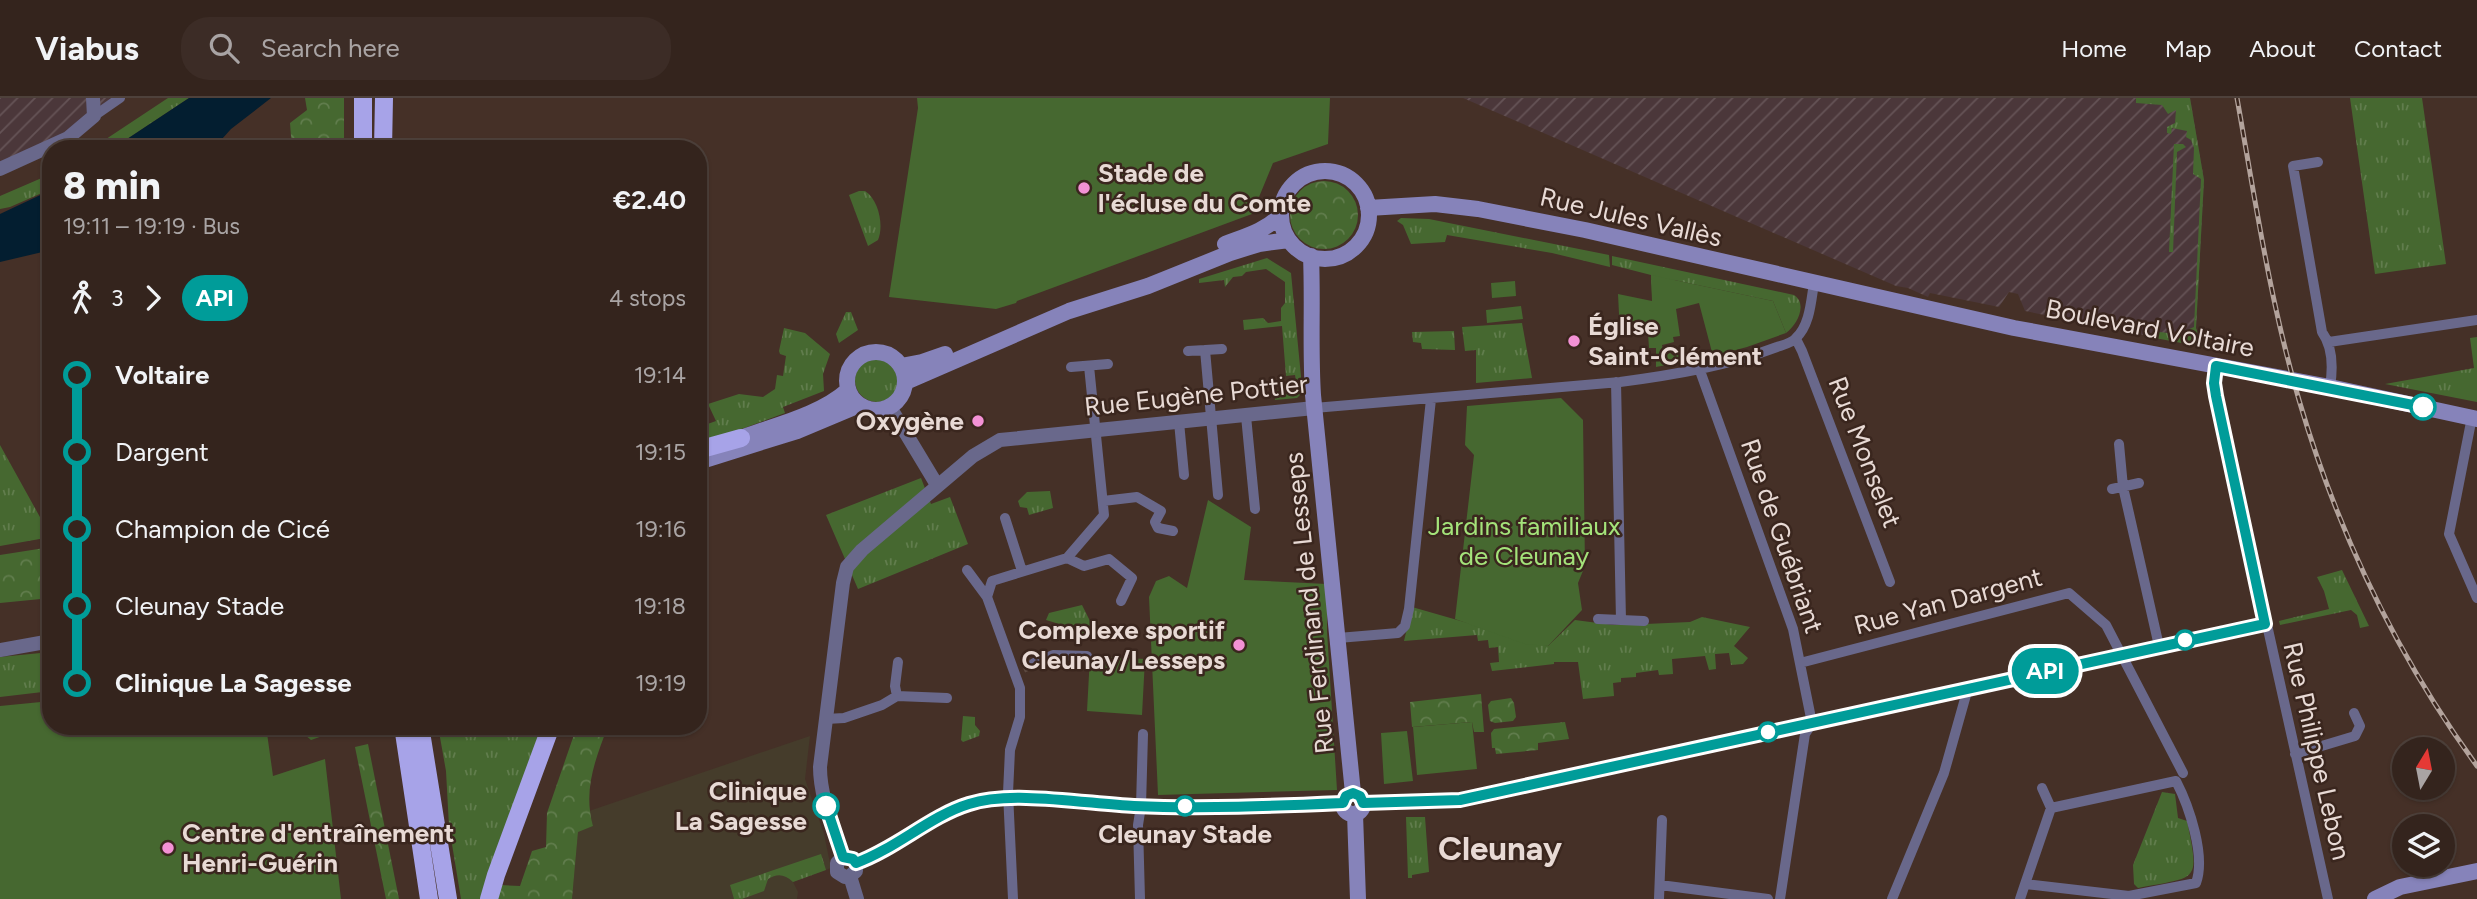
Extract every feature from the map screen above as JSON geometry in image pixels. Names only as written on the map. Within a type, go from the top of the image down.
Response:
[{"type":"highway","points":[[363,98],[363,140]]},
{"type":"highway","points":[[383,140],[384,98]]},
{"type":"highway","points":[[707,449],[741,438]]},
{"type":"highway","points":[[404,735],[429,899]]},
{"type":"highway","points":[[421,735],[448,899]]},
{"type":"highway","points":[[489,899],[548,735]]},
{"type":"main road","points":[[1330,172],[1351,180],[1362,191],[1368,208],[1366,230],[1357,246],[1342,256],[1319,257],[1300,251],[1289,240],[1282,223],[1282,205],[1290,189],[1296,182],[1312,173],[1330,172]]},
{"type":"main road","name":"Rue Jules Vallès","points":[[1362,191],[1382,196],[1413,197],[1435,204]]},
{"type":"main road","name":"Rue Jules Vallès","points":[[1368,208],[1435,204],[1478,209],[1586,230],[1814,283]]},
{"type":"main road","points":[[906,383],[1014,334],[1091,303],[1145,276],[1260,231],[1281,215]]},
{"type":"main road","points":[[1091,303],[1148,286],[1230,253],[1259,244],[1289,240]]},
{"type":"main road","name":"Rue Ferdinand de Lesseps","points":[[1319,257],[1310,329],[1314,408],[1353,803],[1358,899]]},
{"type":"main road","name":"Boulevard Voltaire","points":[[1814,283],[2014,328],[2330,387],[2475,418]]},
{"type":"main road","points":[[901,366],[922,362],[982,340],[1014,334]]},
{"type":"main road","points":[[880,352],[901,366],[906,383],[900,398],[890,407],[871,410],[859,405],[848,390],[849,369],[856,360],[866,354],[880,352]]},
{"type":"main road","points":[[741,438],[814,411],[848,390]]},
{"type":"main road","points":[[707,459],[797,431],[859,405]]},
{"type":"main road","points":[[2375,899],[2400,887],[2477,872]]},
{"type":"street","points":[[93,98],[94,116]]},
{"type":"street","points":[[64,140],[120,98]]},
{"type":"street","points":[[0,169],[42,150]]},
{"type":"street","points":[[2318,162],[2292,166],[2322,332],[2329,342],[2332,375],[2330,387]]},
{"type":"street","points":[[1796,340],[1806,324],[1814,283]]},
{"type":"street","points":[[2329,342],[2477,320]]},
{"type":"street","name":"Rue Eugène Pottier","points":[[857,899],[850,866],[834,829],[820,781],[841,597],[847,567],[871,542],[973,456],[1000,440],[1670,376],[1736,361],[1796,340]]},
{"type":"street","name":"Rue Monselet","points":[[1796,340],[1890,582]]},
{"type":"street","points":[[1188,351],[1222,349]]},
{"type":"street","points":[[1205,350],[1218,495]]},
{"type":"street","points":[[1071,367],[1108,364]]},
{"type":"street","points":[[986,597],[992,581],[1067,558],[1104,515],[1089,366]]},
{"type":"street","name":"Rue Philippe Lebon","points":[[2216,366],[2216,396],[2328,899]]},
{"type":"street","name":"Rue de Guébriant","points":[[1699,368],[1793,629],[1812,723]]},
{"type":"street","points":[[1616,382],[1621,620]]},
{"type":"street","points":[[1338,638],[1398,633],[1405,626],[1431,399]]},
{"type":"street","points":[[890,407],[937,485]]},
{"type":"street","points":[[1246,416],[1255,509]]},
{"type":"street","points":[[2475,418],[2449,534],[2477,597]]},
{"type":"street","points":[[1179,422],[1184,475]]},
{"type":"street","points":[[2119,444],[2118,488],[2159,646]]},
{"type":"street","points":[[2118,488],[2139,483]]},
{"type":"street","points":[[1103,500],[1138,497],[1161,511],[1156,522],[1158,528],[1173,531]]},
{"type":"street","points":[[1005,518],[1022,571]]},
{"type":"street","points":[[1067,558],[1084,566],[1109,559],[1132,578],[1121,601]]},
{"type":"street","points":[[967,570],[986,597],[1019,670],[1021,707],[1010,750],[1008,799],[1013,899]]},
{"type":"street","name":"Rue Yan Dargent","points":[[1800,663],[2067,593],[2074,596],[2106,625],[2121,654]]},
{"type":"street","points":[[1598,619],[1644,621]]},
{"type":"street","points":[[850,866],[880,854],[941,816],[969,804],[991,799],[1140,806],[1427,802],[1482,796],[2265,624]]},
{"type":"street","points":[[0,650],[42,643]]},
{"type":"street","points":[[2121,654],[2183,773]]},
{"type":"street","points":[[1034,663],[1053,655],[1087,656]]},
{"type":"street","points":[[897,696],[895,686],[898,662]]},
{"type":"street","points":[[1892,899],[1944,773],[1968,688]]},
{"type":"street","points":[[826,719],[844,718],[882,705],[897,696],[947,698]]},
{"type":"street","points":[[2295,754],[2355,736],[2360,726],[2354,713]]},
{"type":"street","points":[[1780,899],[1805,734],[1812,723]]},
{"type":"street","points":[[1140,899],[1138,825],[1143,734]]},
{"type":"street","points":[[2025,884],[2129,896],[2165,894],[2196,883],[2200,872],[2192,819],[2176,781],[2051,808]]},
{"type":"street","points":[[2020,899],[2051,808],[2042,788]]},
{"type":"street","points":[[1659,899],[1662,820]]},
{"type":"street","points":[[1660,885],[1768,899]]},
{"type":"shaded area","points":[[0,98],[120,98],[68,138],[42,140],[42,150],[0,170]]},
{"type":"shaded area","points":[[1463,98],[2190,98],[2204,180],[2196,328],[2203,347],[2025,311],[2018,294],[2009,292],[1999,307],[1930,293],[1928,297],[1896,286]]},
{"type":"shaded area","points":[[810,736],[805,779],[824,834],[831,868],[793,882],[798,892],[797,899],[572,899],[578,831],[593,826],[589,811]]},
{"type":"green space","points":[[168,98],[189,98],[126,140],[105,140]]},
{"type":"green space","points":[[305,98],[344,98],[344,140],[291,140],[290,123],[307,110]]},
{"type":"green space","name":"Stade de l'écluse du Comte","points":[[917,98],[1330,98],[1328,144],[1273,163],[1252,214],[1016,303],[996,309],[889,297],[918,108]]},
{"type":"green space","points":[[2136,98],[2190,98],[2204,180],[2196,328],[2203,347],[2155,338],[2159,332],[2177,334],[2194,327],[2201,179],[2193,174],[2194,148],[2191,140],[2186,137],[2187,131],[2172,128],[2171,134],[2167,133],[2167,127],[2175,123],[2176,110],[2168,114],[2162,105],[2136,103]]},
{"type":"green space","points":[[2350,98],[2422,98],[2446,264],[2375,274]]},
{"type":"green space","points":[[2174,144],[2183,144],[2186,147],[2177,152],[2173,252],[2169,252]]},
{"type":"green space","points":[[42,178],[42,193],[10,207],[0,209],[0,196]]},
{"type":"green space","points":[[1324,181],[1337,184],[1348,191],[1355,202],[1358,215],[1355,228],[1348,239],[1337,246],[1324,249],[1311,246],[1300,239],[1293,228],[1290,215],[1293,202],[1300,191],[1311,184]]},
{"type":"green space","points":[[865,191],[874,200],[880,221],[878,240],[868,246],[849,195]]},
{"type":"green space","points":[[1401,218],[1429,219],[1609,255],[1610,267],[1552,253],[1447,235],[1445,242],[1411,244],[1403,225],[1397,221]]},
{"type":"green space","points":[[1612,256],[1794,295],[1801,309],[1794,325],[1786,333],[1773,301],[1674,280],[1653,314],[1651,275],[1612,265]]},
{"type":"green space","points":[[1267,258],[1291,273],[1302,387],[1297,398],[1275,400],[1274,391],[1297,388],[1295,375],[1286,376],[1282,326],[1244,330],[1243,320],[1263,318],[1268,323],[1281,321],[1281,308],[1285,303],[1285,282],[1266,269],[1233,277],[1225,287],[1224,280],[1199,283],[1199,279]]},
{"type":"green space","points":[[1651,275],[1773,301],[1786,333],[1713,356],[1699,303],[1676,309],[1680,336],[1673,337],[1674,342],[1662,345],[1664,356],[1670,353],[1674,356],[1686,353],[1692,349],[1696,349],[1700,355],[1698,359],[1656,367],[1656,348],[1649,348],[1648,333],[1620,334],[1618,294],[1652,301]]},
{"type":"green space","points":[[1515,281],[1516,296],[1492,298],[1491,283]]},
{"type":"green space","points":[[1521,306],[1523,319],[1487,323],[1486,310]]},
{"type":"green space","points":[[846,312],[851,312],[858,330],[839,343],[836,334]]},
{"type":"green space","points":[[1522,323],[1532,378],[1476,383],[1476,350],[1465,351],[1462,327]]},
{"type":"green space","points":[[784,328],[805,333],[830,354],[823,374],[824,391],[783,407],[785,413],[707,442],[707,424],[716,421],[708,404],[739,394],[763,397],[775,389],[777,375],[783,376],[786,356],[779,351]]},
{"type":"green space","points":[[1454,331],[1455,350],[1422,349],[1421,343],[1413,342],[1412,332]]},
{"type":"green space","points":[[2477,337],[2477,402],[2385,384],[2474,368],[2470,338]]},
{"type":"green space","points":[[877,358],[892,365],[899,380],[892,395],[877,402],[862,395],[855,380],[862,365]]},
{"type":"green space","name":"Jardins familiaux de Cleunay","points":[[1561,398],[1583,420],[1585,566],[1578,583],[1582,610],[1548,646],[1525,644],[1455,619],[1474,455],[1465,445],[1467,406]]},
{"type":"green space","points":[[0,445],[42,521],[42,539],[0,546]]},
{"type":"green space","points":[[921,478],[931,504],[950,497],[968,544],[858,589],[826,515]]},
{"type":"green space","points":[[1050,491],[1053,508],[1029,515],[1027,508],[1020,507],[1018,501],[1027,492]]},
{"type":"green space","name":"Complexe sportif Cleunay/Lesseps","points":[[1208,500],[1251,527],[1244,580],[1327,584],[1327,631],[1337,790],[1158,795],[1149,597],[1156,581],[1169,576],[1187,588]]},
{"type":"green space","points":[[42,548],[42,599],[0,603],[0,555]]},
{"type":"green space","points":[[2342,570],[2369,626],[2360,628],[2357,615],[2351,610],[2280,625],[2279,621],[2329,609],[2317,577]]},
{"type":"green space","points":[[1082,605],[1093,627],[1082,637],[1076,638],[1066,626],[1046,620],[1049,613]]},
{"type":"green space","points":[[1412,607],[1548,646],[1575,620],[1613,625],[1690,622],[1702,617],[1750,627],[1734,646],[1748,658],[1743,664],[1731,665],[1729,653],[1715,654],[1716,669],[1709,670],[1705,656],[1672,659],[1673,674],[1659,675],[1658,670],[1636,673],[1636,677],[1621,678],[1621,682],[1613,683],[1614,696],[1583,699],[1578,662],[1554,662],[1492,671],[1490,663],[1499,662],[1498,647],[1489,648],[1488,640],[1478,641],[1477,635],[1404,641]]},
{"type":"green space","points":[[42,653],[42,692],[0,697],[0,657]]},
{"type":"green space","points":[[1090,656],[1145,659],[1142,715],[1087,711]]},
{"type":"green space","points":[[1481,694],[1484,732],[1474,732],[1472,722],[1412,727],[1410,702]]},
{"type":"green space","points":[[1511,698],[1516,717],[1513,721],[1490,721],[1488,705],[1491,701]]},
{"type":"green space","name":"Centre d'entraînement Henri-Guérin","points":[[42,702],[42,735],[267,735],[273,776],[325,759],[341,899],[0,899],[0,706]]},
{"type":"green space","points":[[963,716],[975,717],[975,725],[980,731],[979,736],[963,742],[961,740]]},
{"type":"green space","points":[[1472,722],[1477,769],[1417,775],[1413,727]]},
{"type":"green space","points":[[1565,722],[1569,739],[1538,743],[1538,750],[1496,754],[1495,748],[1492,748],[1491,733],[1494,729]]},
{"type":"green space","points":[[1407,731],[1413,781],[1384,784],[1381,733]]},
{"type":"green space","points":[[305,735],[325,735],[311,740]]},
{"type":"green space","points":[[440,735],[538,735],[486,899],[461,899],[449,826],[446,771]]},
{"type":"green space","points":[[574,735],[605,735],[590,788],[593,826],[578,832],[572,899],[497,899],[500,885],[520,886],[532,851],[546,847],[547,813]]},
{"type":"green space","points":[[368,744],[399,899],[386,899],[355,747]]},
{"type":"green space","points":[[2162,792],[2175,794],[2178,818],[2187,821],[2193,867],[2190,874],[2183,878],[2138,888],[2134,884],[2133,865]]},
{"type":"green space","points":[[1406,817],[1425,817],[1429,872],[1412,875],[1412,878],[1408,878]]},
{"type":"green space","points":[[821,854],[826,870],[793,882],[778,875],[768,879],[764,891],[734,899],[730,885]]},
{"type":"water","points":[[189,98],[271,98],[221,140],[126,140]]},
{"type":"water","points":[[42,194],[42,252],[0,262],[0,214]]},
{"type":"tunnel","points":[[1023,668],[1034,663]]},
{"type":"railway","points":[[2237,98],[2280,325],[2314,449],[2372,590],[2421,681],[2477,766]]},
{"type":"bus line","name":"API","points":[[826,806],[843,857],[848,856],[856,863],[880,854],[941,816],[969,804],[991,799],[1140,806],[1343,803],[1346,796],[1353,793],[1360,796],[1363,803],[1460,800],[2265,624],[2216,396],[2216,366],[2423,407]]},
{"type":"place","name":"Stade de l'écluse du Comte","points":[[1084,188]]},
{"type":"place","name":"Église Saint-Clément","points":[[1574,341]]},
{"type":"place","name":"Oxygène","points":[[978,421]]},
{"type":"place","name":"Complexe sportif Cleunay/Lesseps","points":[[1239,645]]},
{"type":"place","name":"Clinique La Sagesse","points":[[826,806]]},
{"type":"place","name":"Cleunay Stade","points":[[1185,806]]},
{"type":"place","name":"Centre d'entraînement Henri-Guérin","points":[[168,848]]},
{"type":"district","name":"Cleunay","points":[[1500,848]]}]
